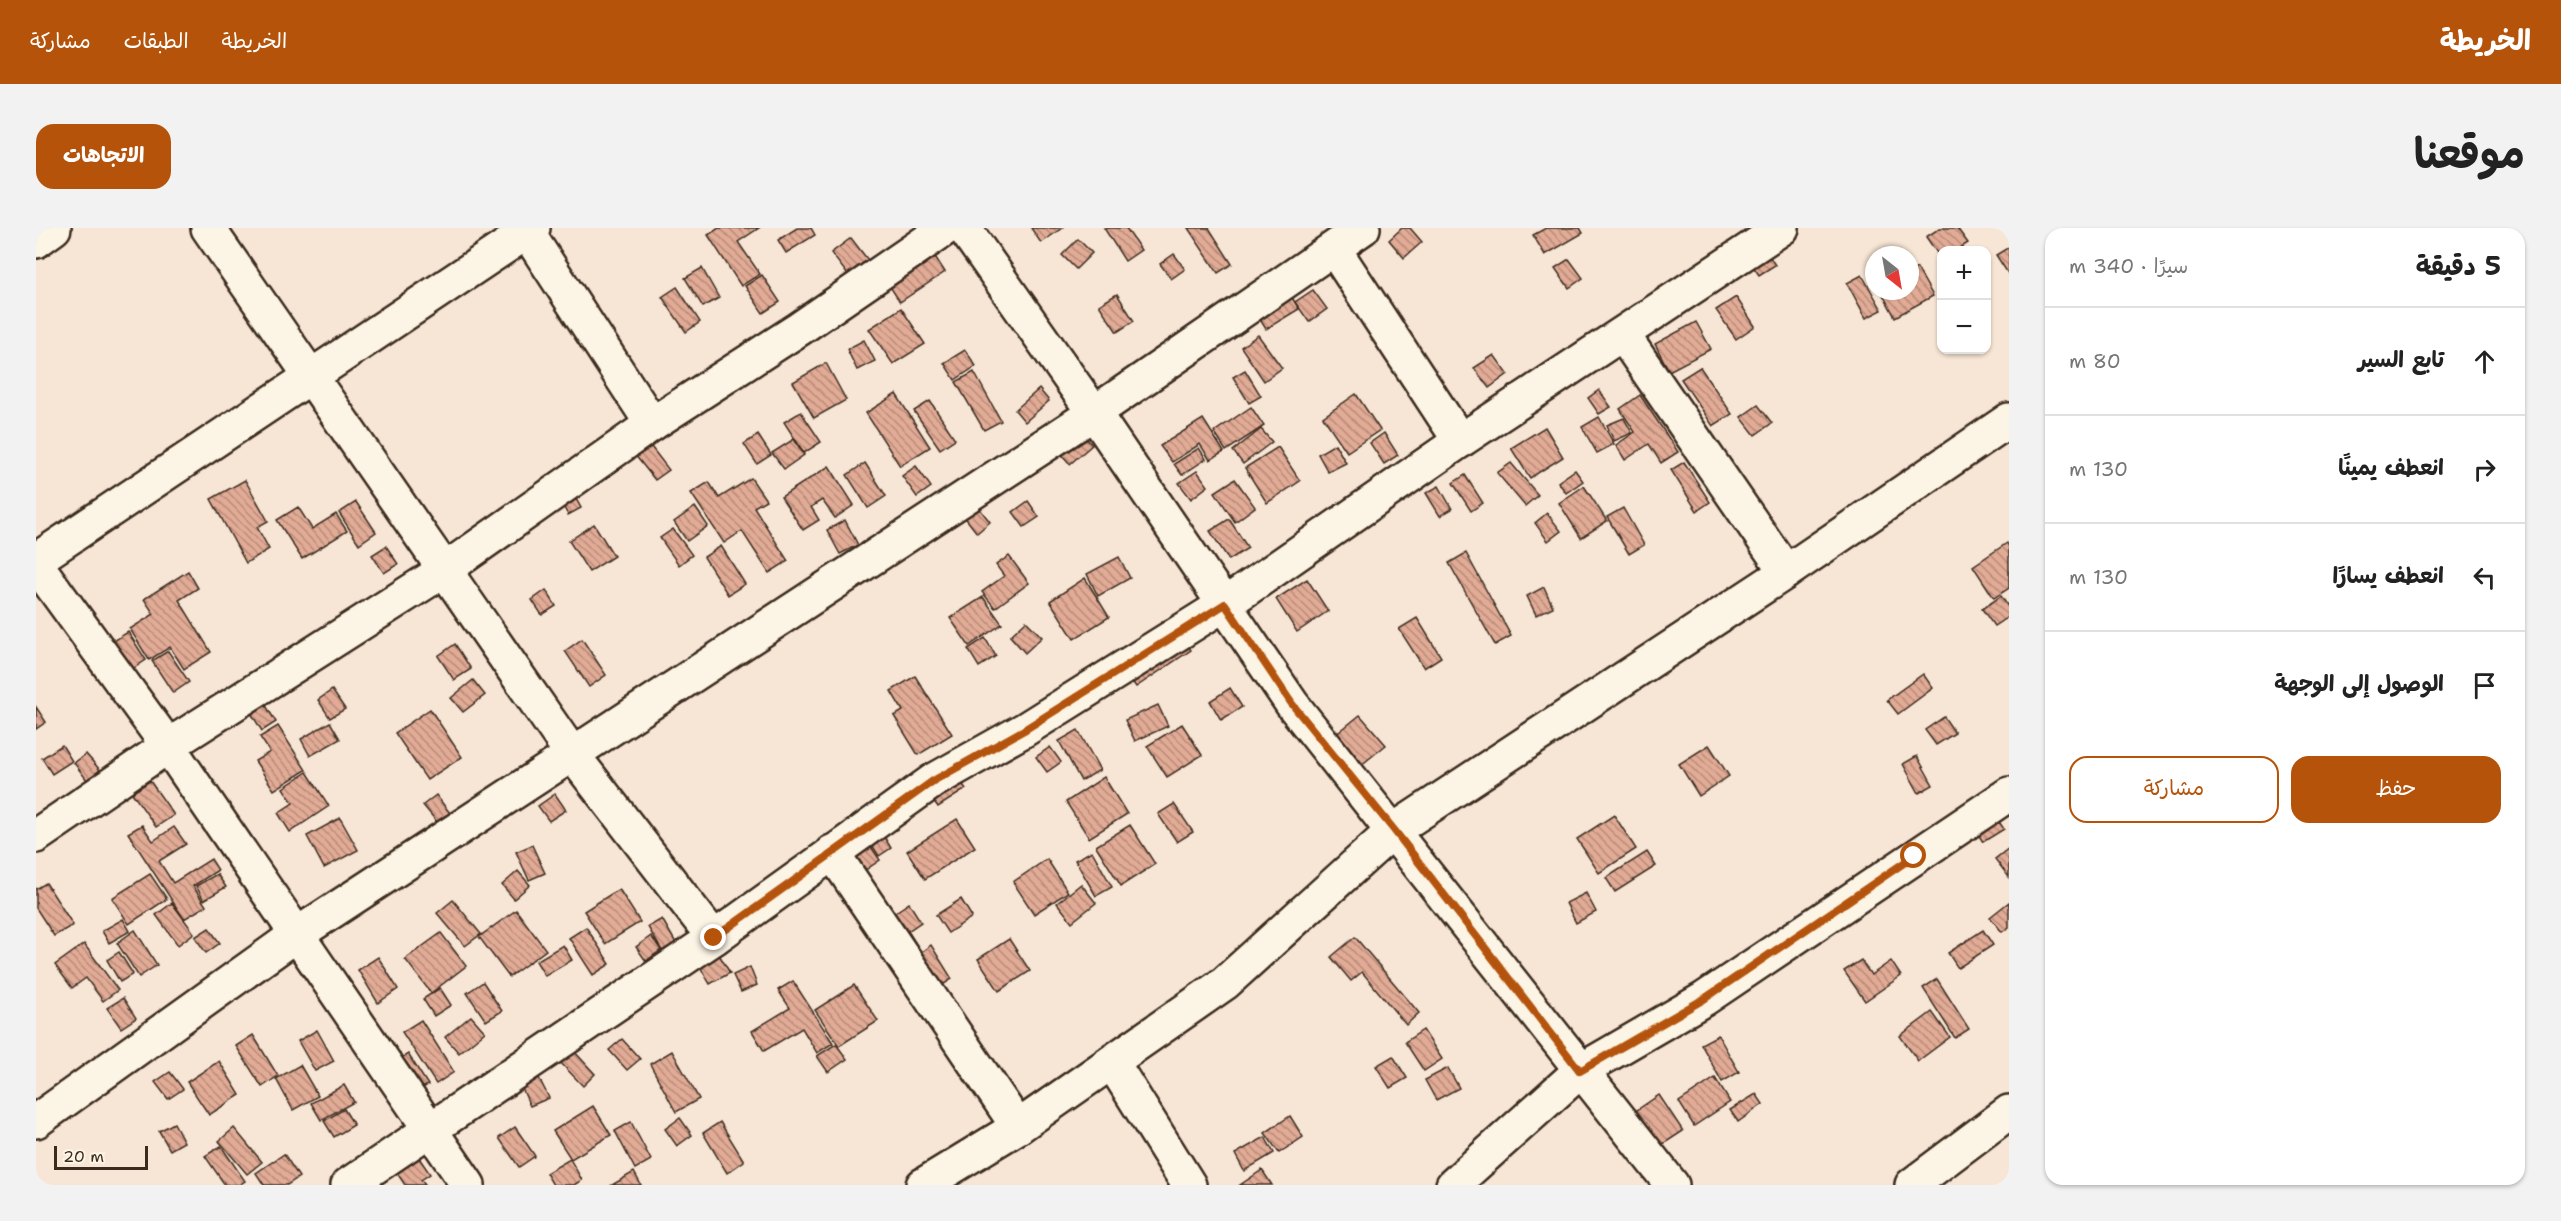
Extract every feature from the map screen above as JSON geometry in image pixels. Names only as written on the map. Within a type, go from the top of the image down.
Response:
[{"type":"street","points":[[36,241],[54,228]]},
{"type":"street","points":[[208,228],[312,376],[443,571],[572,754],[714,938]]},
{"type":"street","points":[[36,836],[168,746],[443,571],[652,424],[799,329],[946,228]]},
{"type":"street","points":[[964,228],[1094,413],[1292,704],[1394,830],[1580,1071],[1672,1185]]},
{"type":"street","points":[[36,1121],[296,935],[1094,413],[1363,228]]},
{"type":"street","points":[[348,1185],[714,938],[933,781],[1024,730],[1225,604],[1460,441],[1623,335],[1779,229]]},
{"type":"street","points":[[468,1185],[168,746],[36,562],[530,230],[652,424]]},
{"type":"street","points":[[1334,249],[1460,441]]},
{"type":"street","points":[[1623,335],[1786,572]]},
{"type":"street","points":[[923,1185],[1018,1127],[1225,983],[1394,830],[1786,572],[2009,420]]},
{"type":"street","points":[[1453,1185],[1580,1071],[1704,999],[2009,794]]},
{"type":"street","points":[[832,852],[1018,1127]]},
{"type":"street","points":[[1112,1062],[1189,1185]]},
{"type":"street","points":[[1912,1185],[2009,1112]]},
{"type":"building","points":[[719,228],[759,228],[738,242],[760,274],[741,286],[708,235]]},
{"type":"building","points":[[797,228],[811,228],[815,235],[786,253],[778,240]]},
{"type":"building","points":[[1031,228],[1062,228],[1041,243]]},
{"type":"building","points":[[1104,228],[1126,228],[1141,250],[1125,261]]},
{"type":"building","points":[[1188,228],[1209,228],[1232,264],[1218,273]]},
{"type":"building","points":[[1402,228],[1410,228],[1422,242],[1404,258],[1389,240]]},
{"type":"building","points":[[1546,228],[1580,228],[1583,233],[1545,255],[1533,235]]},
{"type":"building","points":[[1940,228],[1957,228],[1968,243],[1963,246],[1937,246],[1937,253],[1926,237]]},
{"type":"building","points":[[851,238],[868,260],[848,275],[831,253]]},
{"type":"building","points":[[1078,239],[1092,253],[1076,269],[1062,255]]},
{"type":"building","points":[[1763,246],[1775,265],[1759,275],[1746,256]]},
{"type":"building","points":[[2009,247],[2009,275],[1996,255]]},
{"type":"building","points":[[932,252],[945,272],[900,302],[887,282]]},
{"type":"building","points":[[1174,254],[1185,269],[1171,279],[1160,264]]},
{"type":"building","points":[[1569,259],[1583,278],[1569,288],[1555,268]]},
{"type":"building","points":[[702,268],[719,298],[703,307],[685,278]]},
{"type":"building","points":[[1919,272],[1933,296],[1895,317],[1886,300],[1919,300]]},
{"type":"building","points":[[762,275],[780,302],[763,313],[745,286]]},
{"type":"building","points":[[1862,275],[1865,280],[1865,300],[1876,300],[1882,310],[1866,318],[1847,283]]},
{"type":"building","points":[[677,287],[700,322],[686,332],[662,297]]},
{"type":"building","points":[[1287,289],[1299,309],[1266,329],[1254,310]]},
{"type":"building","points":[[1313,290],[1327,309],[1309,322],[1295,302]]},
{"type":"building","points":[[1117,294],[1134,321],[1117,332],[1099,305]]},
{"type":"building","points":[[1736,297],[1755,326],[1736,339],[1716,310]]},
{"type":"building","points":[[901,308],[925,344],[893,364],[869,329]]},
{"type":"building","points":[[1696,322],[1711,349],[1669,371],[1655,344]]},
{"type":"building","points":[[1258,335],[1282,368],[1264,381],[1241,347]]},
{"type":"building","points":[[864,340],[875,361],[857,370],[847,349]]},
{"type":"building","points":[[965,350],[976,366],[955,380],[944,363]]},
{"type":"building","points":[[1494,355],[1508,374],[1489,388],[1474,368]]},
{"type":"building","points":[[826,363],[846,400],[814,418],[793,382]]},
{"type":"building","points":[[1700,367],[1732,414],[1713,426],[1681,379]]},
{"type":"building","points":[[1245,370],[1261,396],[1249,403],[1233,377]]},
{"type":"building","points":[[974,372],[1001,421],[984,430],[956,382]]},
{"type":"building","points":[[1039,389],[1049,401],[1025,422],[1015,410]]},
{"type":"building","points":[[1599,390],[1611,407],[1599,414],[1588,398]]},
{"type":"building","points":[[896,394],[930,447],[900,466],[866,413]]},
{"type":"building","points":[[1356,394],[1380,430],[1347,452],[1323,417]]},
{"type":"building","points":[[1640,395],[1678,452],[1661,463],[1649,444],[1625,460],[1616,445],[1635,432],[1620,409]]},
{"type":"building","points":[[930,401],[955,439],[940,449],[914,411]]},
{"type":"building","points":[[1758,405],[1772,423],[1755,435],[1741,417]]},
{"type":"building","points":[[1251,407],[1264,426],[1226,451],[1214,432]]},
{"type":"building","points":[[801,412],[821,442],[804,453],[784,422]]},
{"type":"building","points":[[1599,417],[1614,444],[1597,453],[1582,427]]},
{"type":"building","points":[[1624,418],[1632,433],[1614,441],[1607,425]]},
{"type":"building","points":[[1203,419],[1224,452],[1210,460],[1200,444],[1172,462],[1160,446]]},
{"type":"building","points":[[1545,427],[1563,457],[1530,478],[1511,448]]},
{"type":"building","points":[[1077,428],[1092,445],[1070,464],[1055,447]]},
{"type":"building","points":[[1261,429],[1272,442],[1243,464],[1233,451]]},
{"type":"building","points":[[1384,433],[1398,455],[1384,464],[1370,443]]},
{"type":"building","points":[[758,435],[771,455],[757,464],[744,444]]},
{"type":"building","points":[[645,439],[669,470],[655,480],[631,450]]},
{"type":"building","points":[[794,439],[804,455],[784,469],[772,453]]},
{"type":"building","points":[[1335,444],[1346,463],[1328,472],[1318,454]]},
{"type":"building","points":[[1278,447],[1300,481],[1267,503],[1245,468]]},
{"type":"building","points":[[1199,448],[1206,459],[1182,475],[1174,464]]},
{"type":"building","points":[[1684,462],[1710,502],[1697,511],[1671,470]]},
{"type":"building","points":[[865,463],[886,496],[868,508],[847,475]]},
{"type":"building","points":[[1511,463],[1538,495],[1525,506],[1497,473]]},
{"type":"building","points":[[829,466],[854,505],[835,518],[822,500],[811,507],[819,520],[803,530],[781,497]]},
{"type":"building","points":[[916,466],[931,487],[917,497],[902,476]]},
{"type":"building","points":[[1575,470],[1583,481],[1566,493],[1558,482]]},
{"type":"building","points":[[1197,471],[1208,486],[1191,499],[1179,483]]},
{"type":"building","points":[[1465,475],[1483,503],[1471,511],[1453,483]]},
{"type":"building","points":[[751,478],[766,500],[754,507],[788,561],[769,573],[742,531],[724,543],[691,493],[709,482],[719,498]]},
{"type":"building","points":[[1235,479],[1255,507],[1235,522],[1215,492]]},
{"type":"building","points":[[245,480],[268,521],[257,527],[269,549],[246,563],[211,499]]},
{"type":"building","points":[[1439,486],[1452,509],[1440,516],[1426,493]]},
{"type":"building","points":[[1584,486],[1607,521],[1581,538],[1559,503]]},
{"type":"building","points":[[570,488],[581,508],[568,515],[557,495]]},
{"type":"building","points":[[1028,501],[1039,517],[1024,527],[1013,512]]},
{"type":"building","points":[[356,502],[376,532],[359,544],[339,513]]},
{"type":"building","points":[[977,505],[990,522],[977,533],[963,515]]},
{"type":"building","points":[[298,507],[312,529],[336,514],[347,531],[302,559],[277,520]]},
{"type":"building","points":[[695,507],[708,526],[687,541],[674,522]]},
{"type":"building","points":[[1623,508],[1644,545],[1629,554],[1607,517]]},
{"type":"building","points":[[1547,513],[1561,531],[1548,541],[1535,523]]},
{"type":"building","points":[[1229,519],[1248,548],[1229,560],[1210,531]]},
{"type":"building","points":[[845,520],[858,545],[840,554],[827,530]]},
{"type":"building","points":[[594,524],[614,556],[589,572],[569,541]]},
{"type":"building","points":[[673,529],[692,555],[679,565],[660,538]]},
{"type":"building","points":[[2007,543],[2009,547],[2009,588],[1994,598],[1973,566]]},
{"type":"building","points":[[386,546],[398,564],[384,573],[372,555]]},
{"type":"building","points":[[721,546],[745,584],[728,595],[704,557]]},
{"type":"building","points":[[1466,553],[1511,636],[1495,645],[1449,563]]},
{"type":"building","points":[[1009,556],[1029,583],[995,608],[982,592],[1004,576],[996,565]]},
{"type":"building","points":[[1119,557],[1130,578],[1098,596],[1087,574]]},
{"type":"building","points":[[188,571],[198,588],[179,600],[211,652],[184,669],[170,647],[149,660],[130,629],[154,614],[144,599]]},
{"type":"building","points":[[1085,578],[1109,617],[1074,639],[1050,601]]},
{"type":"building","points":[[1307,579],[1328,611],[1297,632],[1276,599]]},
{"type":"building","points":[[1544,587],[1553,607],[1536,615],[1527,596]]},
{"type":"building","points":[[546,590],[556,606],[542,615],[532,600]]},
{"type":"building","points":[[2001,596],[2009,608],[2009,616],[1994,626],[1982,609]]},
{"type":"building","points":[[983,597],[1002,624],[969,646],[950,618]]},
{"type":"building","points":[[1417,618],[1441,657],[1424,668],[1399,629]]},
{"type":"building","points":[[1026,621],[1042,637],[1025,653],[1010,636]]},
{"type":"building","points":[[128,632],[146,660],[131,670],[112,642]]},
{"type":"building","points":[[1180,634],[1191,650],[1136,687],[1125,671]]},
{"type":"building","points":[[985,638],[996,656],[979,667],[968,649]]},
{"type":"building","points":[[582,639],[606,675],[589,687],[565,651]]},
{"type":"building","points":[[455,644],[471,669],[454,680],[438,656]]},
{"type":"building","points":[[168,651],[189,682],[173,693],[152,661]]},
{"type":"building","points":[[1923,674],[1933,688],[1898,714],[1887,700]]},
{"type":"building","points":[[915,676],[952,734],[918,755],[894,716],[903,711],[891,691]]},
{"type":"building","points":[[473,680],[485,695],[463,712],[451,698]]},
{"type":"building","points":[[1230,688],[1242,707],[1221,720],[1210,701]]},
{"type":"building","points":[[332,690],[345,709],[330,718],[318,700]]},
{"type":"building","points":[[265,704],[276,722],[262,731],[251,713]]},
{"type":"building","points":[[1158,705],[1168,726],[1135,741],[1125,720]]},
{"type":"building","points":[[36,707],[46,722],[36,729]]},
{"type":"building","points":[[430,709],[462,757],[427,780],[395,733]]},
{"type":"building","points":[[1360,715],[1386,745],[1360,766],[1334,736]]},
{"type":"building","points":[[1944,717],[1955,733],[1936,745],[1925,730]]},
{"type":"building","points":[[330,722],[340,739],[310,756],[301,739]]},
{"type":"building","points":[[1182,724],[1202,755],[1167,777],[1147,746]]},
{"type":"building","points":[[278,726],[306,770],[274,790],[255,761],[270,752],[260,737]]},
{"type":"building","points":[[1078,730],[1100,770],[1081,781],[1059,741]]},
{"type":"building","points":[[62,745],[72,761],[52,774],[42,758]]},
{"type":"building","points":[[1709,745],[1729,776],[1699,796],[1679,764]]},
{"type":"building","points":[[1050,747],[1061,762],[1047,772],[1036,757]]},
{"type":"building","points":[[86,754],[100,770],[87,780],[74,763]]},
{"type":"building","points":[[1917,756],[1933,785],[1919,793],[1903,764]]},
{"type":"building","points":[[954,771],[966,789],[938,807],[926,790]]},
{"type":"building","points":[[307,772],[329,806],[290,832],[278,813],[293,803],[283,788]]},
{"type":"building","points":[[1104,777],[1127,814],[1089,838],[1066,802]]},
{"type":"building","points":[[150,781],[174,815],[156,827],[132,793]]},
{"type":"building","points":[[555,794],[566,810],[549,821],[538,806]]},
{"type":"building","points":[[436,795],[450,813],[437,822],[423,805]]},
{"type":"building","points":[[1174,804],[1193,832],[1177,842],[1158,814]]},
{"type":"building","points":[[1993,813],[2004,829],[1983,842],[1973,826]]},
{"type":"building","points":[[1614,815],[1636,849],[1599,873],[1577,839]]},
{"type":"building","points":[[340,818],[358,850],[324,868],[307,836]]},
{"type":"building","points":[[957,819],[975,847],[925,879],[907,851]]},
{"type":"building","points":[[142,825],[153,841],[174,827],[186,844],[159,861],[173,883],[211,859],[218,870],[193,886],[206,906],[184,919],[128,833]]},
{"type":"building","points":[[1130,825],[1155,864],[1121,886],[1096,846]]},
{"type":"building","points":[[880,830],[891,848],[879,856],[868,839]]},
{"type":"building","points":[[865,838],[880,860],[864,871],[848,849]]},
{"type":"building","points":[[532,845],[545,873],[529,880],[516,852]]},
{"type":"building","points":[[2009,848],[2009,877],[1995,859]]},
{"type":"building","points":[[1092,851],[1112,887],[1096,896],[1075,860]]},
{"type":"building","points":[[1647,852],[1656,866],[1615,892],[1606,878]]},
{"type":"building","points":[[1047,859],[1068,892],[1034,914],[1013,882]]},
{"type":"building","points":[[518,871],[530,885],[514,899],[502,885]]},
{"type":"building","points":[[150,874],[167,899],[129,924],[112,898]]},
{"type":"building","points":[[217,874],[226,887],[204,900],[196,886]]},
{"type":"building","points":[[46,883],[73,925],[54,936],[36,908],[36,889]]},
{"type":"building","points":[[1081,884],[1096,903],[1072,922],[1057,903]]},
{"type":"building","points":[[619,889],[640,922],[605,944],[584,911]]},
{"type":"building","points":[[1586,893],[1596,912],[1576,923],[1566,903]]},
{"type":"building","points":[[961,899],[972,917],[948,933],[936,915]]},
{"type":"building","points":[[453,900],[481,934],[465,946],[437,913]]},
{"type":"building","points":[[2009,902],[2009,927],[2002,932],[1990,917]]},
{"type":"building","points":[[172,903],[194,933],[178,945],[156,915]]},
{"type":"building","points":[[909,903],[921,922],[908,931],[921,952],[931,945],[952,979],[919,1000],[884,920]]},
{"type":"building","points":[[516,910],[546,950],[509,977],[479,937]]},
{"type":"building","points":[[123,919],[130,931],[109,943],[102,931]]},
{"type":"building","points":[[662,919],[676,943],[662,951],[648,927]]},
{"type":"building","points":[[586,927],[610,964],[593,975],[569,938]]},
{"type":"building","points":[[209,928],[220,943],[206,953],[195,937]]},
{"type":"building","points":[[135,930],[157,965],[139,977],[117,943]]},
{"type":"building","points":[[1983,930],[1993,945],[1958,968],[1948,953]]},
{"type":"building","points":[[441,933],[466,966],[431,993],[405,959]]},
{"type":"building","points":[[651,936],[661,950],[646,961],[636,947]]},
{"type":"building","points":[[1355,937],[1419,1013],[1406,1025],[1362,972],[1351,981],[1331,957]]},
{"type":"building","points":[[1009,939],[1030,971],[999,991],[978,959]]},
{"type":"building","points":[[84,944],[118,990],[103,1001],[86,978],[72,988],[55,965]]},
{"type":"building","points":[[563,945],[572,960],[545,976],[536,961]]},
{"type":"building","points":[[714,946],[730,973],[710,984],[695,958]]},
{"type":"building","points":[[119,952],[133,974],[120,982],[107,960]]},
{"type":"building","points":[[378,957],[398,989],[378,1003],[358,970]]},
{"type":"building","points":[[1861,960],[1871,975],[1891,961],[1901,976],[1865,1001],[1844,971]]},
{"type":"building","points":[[750,967],[757,985],[741,992],[733,975]]},
{"type":"building","points":[[1937,979],[1969,1029],[1955,1038],[1923,988]]},
{"type":"building","points":[[793,981],[833,1043],[817,1053],[802,1028],[764,1051],[752,1031],[790,1008],[778,990]]},
{"type":"building","points":[[483,982],[502,1011],[486,1021],[467,993]]},
{"type":"building","points":[[854,985],[878,1021],[839,1046],[815,1010]]},
{"type":"building","points":[[440,988],[451,1005],[434,1016],[423,999]]},
{"type":"building","points":[[123,998],[136,1018],[121,1028],[107,1008]]},
{"type":"building","points":[[1932,1012],[1950,1037],[1918,1061],[1900,1036]]},
{"type":"building","points":[[471,1016],[485,1032],[459,1053],[445,1037]]},
{"type":"building","points":[[421,1020],[454,1072],[436,1084],[402,1032]]},
{"type":"building","points":[[317,1030],[334,1061],[315,1071],[298,1041]]},
{"type":"building","points":[[1423,1030],[1442,1059],[1424,1071],[1405,1042]]},
{"type":"building","points":[[253,1035],[278,1076],[262,1087],[236,1046]]},
{"type":"building","points":[[1718,1035],[1739,1072],[1722,1082],[1701,1044]]},
{"type":"building","points":[[622,1039],[640,1059],[627,1070],[609,1050]]},
{"type":"building","points":[[836,1044],[847,1059],[828,1072],[817,1056]]},
{"type":"building","points":[[573,1050],[595,1074],[583,1086],[560,1062]]},
{"type":"building","points":[[672,1051],[699,1099],[676,1112],[650,1064]]},
{"type":"building","points":[[408,1054],[428,1085],[410,1095],[391,1064]]},
{"type":"building","points":[[1393,1056],[1407,1078],[1390,1088],[1376,1066]]},
{"type":"building","points":[[219,1061],[240,1095],[209,1115],[187,1082]]},
{"type":"building","points":[[300,1065],[318,1096],[293,1110],[276,1079]]},
{"type":"building","points":[[1448,1068],[1459,1088],[1436,1100],[1425,1080]]},
{"type":"building","points":[[170,1072],[183,1089],[168,1099],[155,1082]]},
{"type":"building","points":[[538,1076],[549,1098],[530,1106],[520,1084]]},
{"type":"building","points":[[1715,1078],[1730,1102],[1694,1126],[1679,1102]]},
{"type":"building","points":[[344,1085],[354,1102],[321,1120],[311,1103]]},
{"type":"building","points":[[1756,1094],[1763,1104],[1738,1122],[1730,1110]]},
{"type":"building","points":[[1659,1095],[1683,1131],[1639,1160],[1615,1125]]},
{"type":"building","points":[[593,1106],[611,1135],[571,1159],[553,1131]]},
{"type":"building","points":[[344,1109],[354,1125],[334,1137],[324,1121]]},
{"type":"building","points":[[1290,1116],[1303,1137],[1279,1153],[1265,1133]]},
{"type":"building","points":[[680,1118],[692,1135],[677,1146],[665,1129]]},
{"type":"building","points":[[631,1122],[651,1160],[635,1169],[615,1131]]},
{"type":"building","points":[[720,1122],[744,1161],[727,1173],[703,1133]]},
{"type":"building","points":[[174,1123],[184,1142],[170,1150],[159,1131]]},
{"type":"building","points":[[515,1127],[535,1156],[519,1167],[499,1138]]},
{"type":"building","points":[[234,1128],[262,1162],[247,1174],[219,1141]]},
{"type":"building","points":[[1265,1137],[1274,1153],[1244,1171],[1235,1154]]},
{"type":"building","points":[[409,1143],[430,1174],[421,1180],[425,1185],[405,1185],[387,1158]]},
{"type":"building","points":[[221,1146],[245,1181],[239,1185],[225,1185],[205,1156]]},
{"type":"building","points":[[284,1154],[299,1177],[287,1185],[264,1185],[256,1173]]},
{"type":"building","points":[[570,1159],[582,1180],[574,1185],[553,1185],[546,1173]]},
{"type":"building","points":[[1262,1170],[1272,1185],[1240,1185]]},
{"type":"building","points":[[634,1172],[641,1185],[612,1185]]},
{"type":"route","points":[[714,938],[933,781],[1024,730],[1225,604],[1292,704],[1394,830],[1580,1071],[1704,999],[1914,856]]}]
